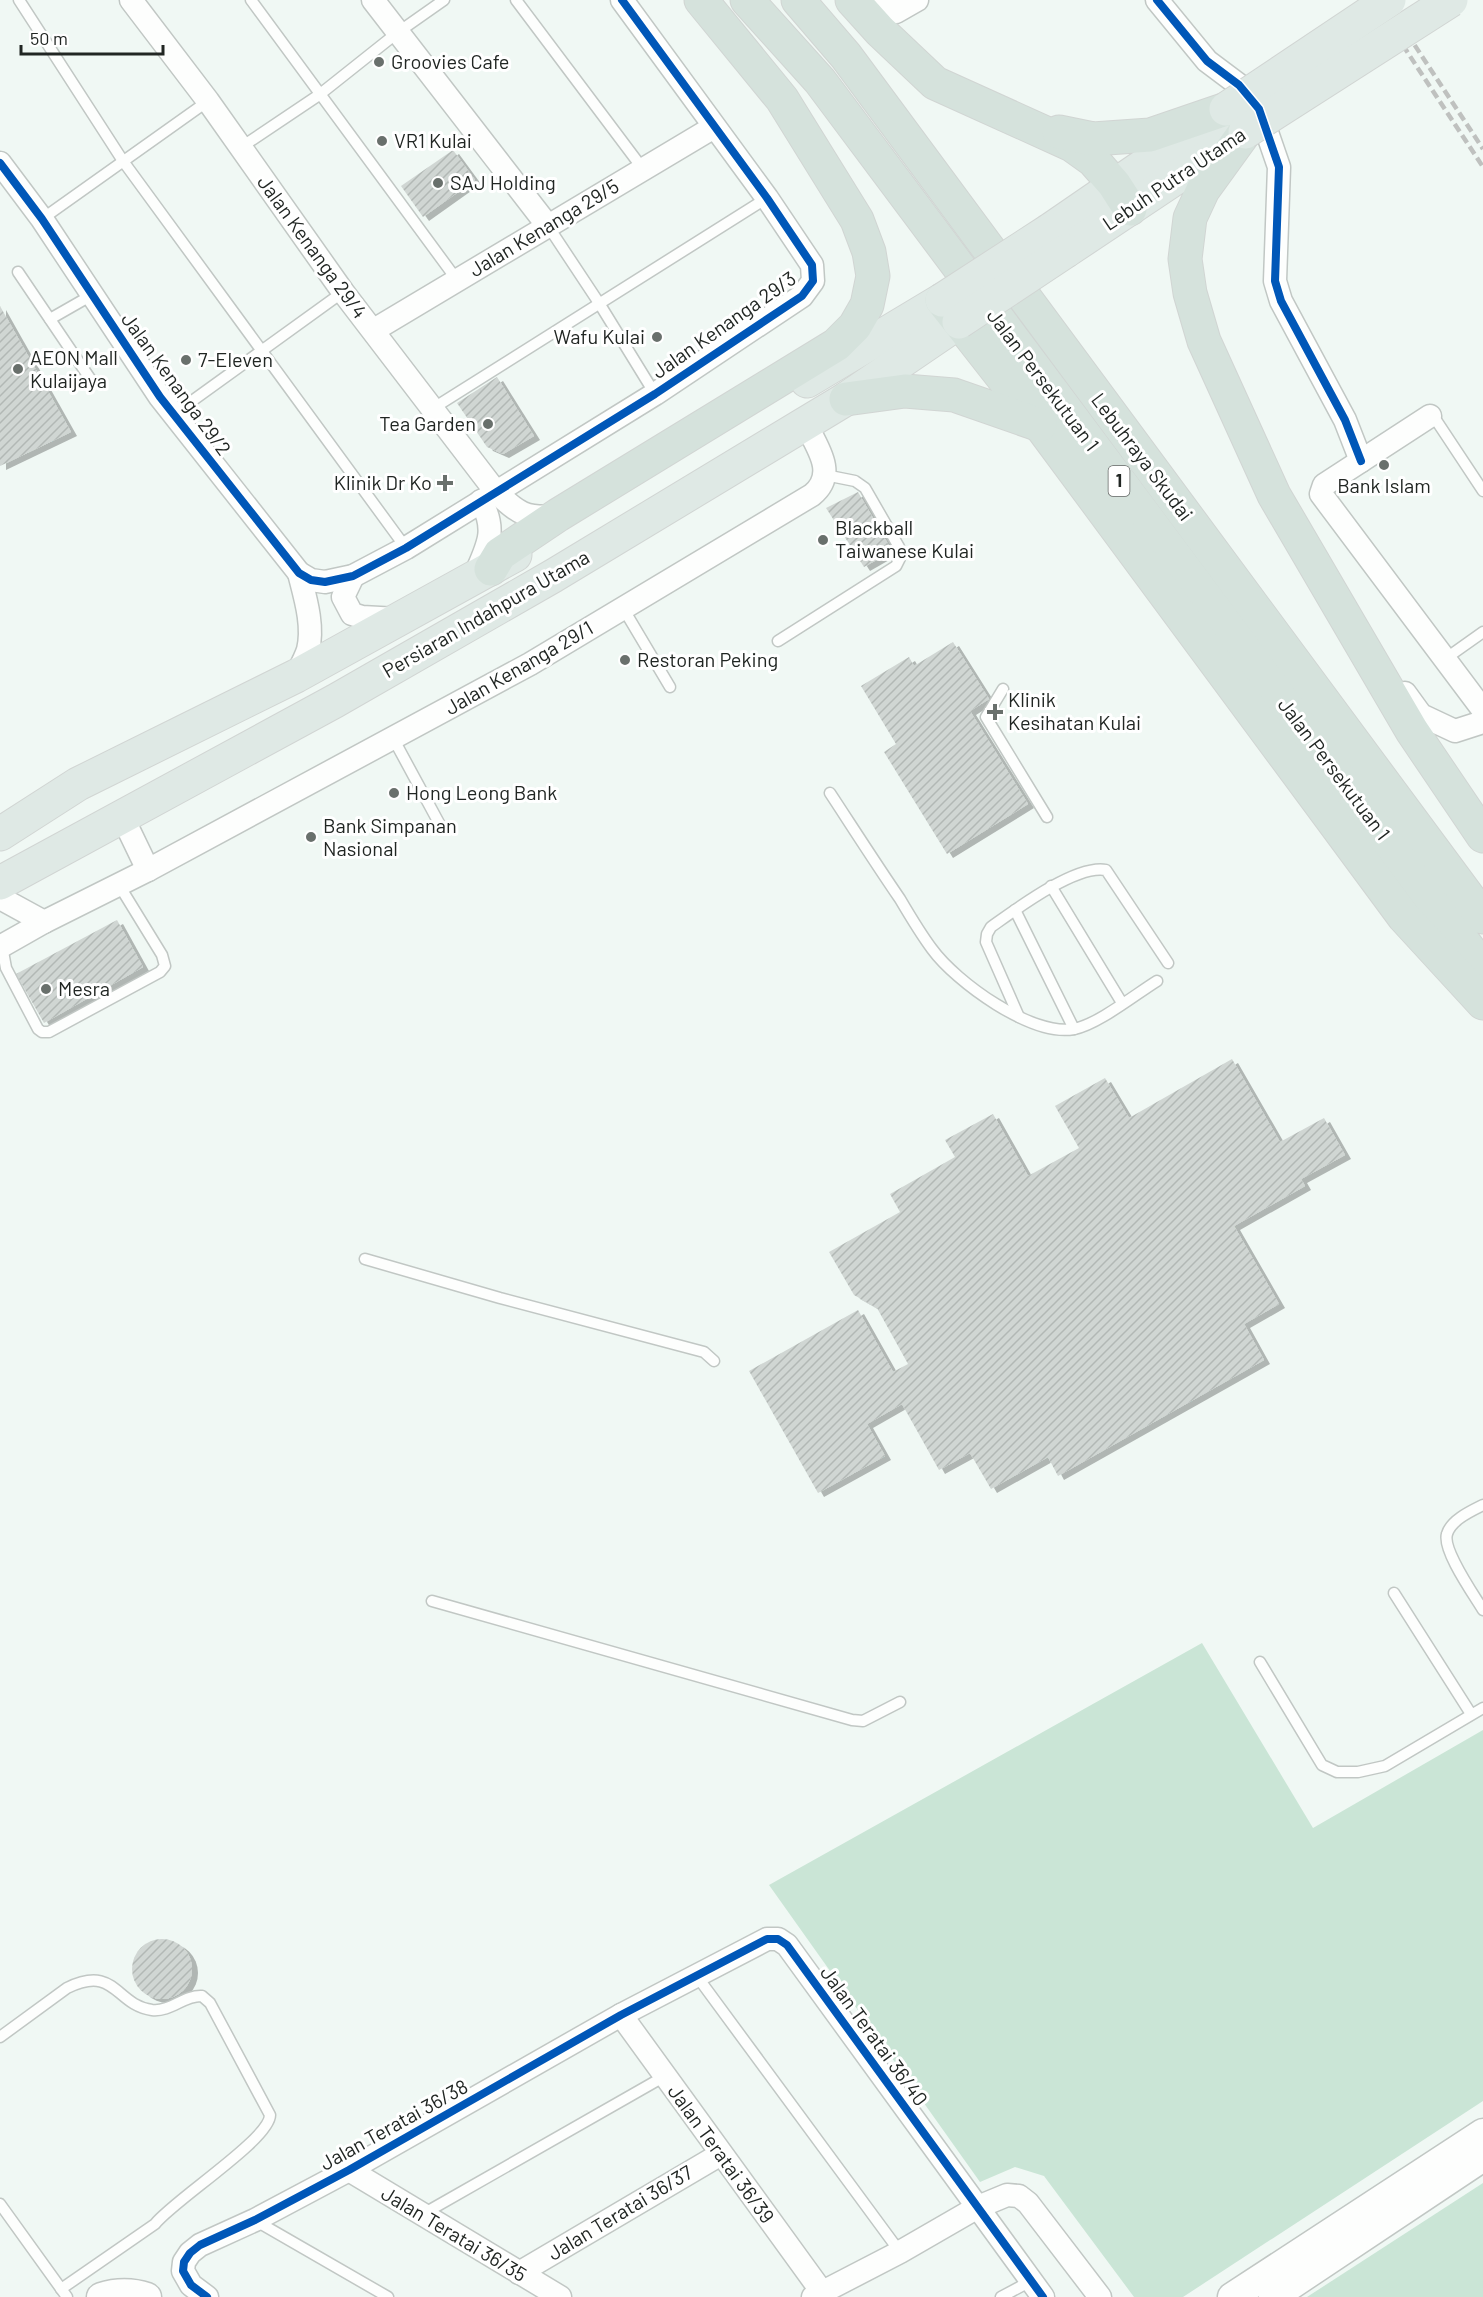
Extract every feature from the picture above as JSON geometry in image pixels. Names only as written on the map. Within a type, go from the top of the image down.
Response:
[{"type":"highway","points":[[482,574],[500,554],[558,515],[836,345],[855,327],[867,305],[873,276],[869,252],[857,220],[782,99],[701,0]]},
{"type":"highway","name":"Jalan Persekutuan 1","points":[[747,0],[820,81],[1483,968]]},
{"type":"highway","name":"Lebuhraya Skudai","points":[[798,0],[860,75],[1483,916]]},
{"type":"highway","points":[[852,0],[880,31],[935,83],[1072,145],[1093,160],[1122,196]]},
{"type":"highway","points":[[1028,125],[1093,139],[1150,135],[1236,121]]},
{"type":"highway","points":[[1236,121],[1190,218],[1185,259],[1190,293],[1204,341],[1274,495],[1412,731],[1483,836]]},
{"type":"highway","points":[[950,311],[1040,425],[1404,917],[1483,1003]]},
{"type":"highway","points":[[846,399],[905,391],[954,395],[1040,425]]},
{"type":"main road","name":"Lebuh Putra Utama","points":[[1236,121],[1389,0]]},
{"type":"main road","name":"Lebuh Putra Utama","points":[[950,311],[1236,121],[1451,0]]},
{"type":"main road","name":"Persiaran Indahpura Utama","points":[[0,883],[335,701],[533,588],[846,399],[950,311]]},
{"type":"main road","name":"Persiaran Indahpura Utama","points":[[0,834],[78,784],[296,676],[401,620],[950,311]]},
{"type":"street","name":"Jalan Kenanga 29/4","points":[[131,0],[207,101],[343,292],[432,409],[489,496]]},
{"type":"street","points":[[373,0],[548,226]]},
{"type":"street","name":"Jalan Kenanga 29/3","points":[[353,576],[406,548],[655,394],[802,296],[813,281],[812,265],[767,198],[622,0]]},
{"type":"street","points":[[885,4],[896,12],[917,0]]},
{"type":"street","points":[[1157,0],[1207,61],[1239,85],[1259,110],[1279,166],[1275,281],[1281,301],[1345,420],[1361,460]]},
{"type":"street","name":"Jalan Kenanga 29/5","points":[[374,330],[714,127]]},
{"type":"street","name":"Jalan Kenanga 29/2","points":[[0,163],[42,219],[160,397],[299,573]]},
{"type":"street","points":[[1430,416],[1324,485],[1321,494],[1483,710]]},
{"type":"street","points":[[805,423],[823,459],[825,475]]},
{"type":"street","name":"Jalan Kenanga 29/1","points":[[1,947],[530,663],[812,495],[823,483],[825,475]]},
{"type":"street","points":[[489,496],[513,509],[537,518],[558,515]]},
{"type":"street","points":[[482,574],[490,533],[489,496]]},
{"type":"street","points":[[1317,566],[1420,715],[1455,731],[1483,722]]},
{"type":"street","points":[[299,573],[311,580],[325,582],[353,576]]},
{"type":"street","points":[[296,676],[308,651],[310,635],[307,603],[299,573]]},
{"type":"street","points":[[353,576],[343,597],[352,614],[401,620]]},
{"type":"street","points":[[122,816],[148,870]]},
{"type":"street","points":[[0,898],[44,922]]},
{"type":"street","name":"Jalan Teratai 36/40","points":[[621,2015],[767,1939],[778,1939],[787,1945],[1037,2289]]},
{"type":"street","name":"Jalan Teratai 36/39","points":[[621,2015],[721,2154],[817,2295]]},
{"type":"street","name":"Jalan Teratai 36/38","points":[[207,2297],[190,2285],[183,2271],[184,2262],[200,2245],[255,2220],[349,2170],[621,2015]]},
{"type":"street","points":[[1232,2297],[1483,2133]]},
{"type":"street","name":"Jalan Teratai 36/37","points":[[519,2273],[721,2154]]},
{"type":"street","points":[[1273,2297],[1483,2157]]},
{"type":"street","name":"Jalan Teratai 36/35","points":[[349,2170],[552,2295]]},
{"type":"street","points":[[817,2295],[900,2252],[978,2207],[1007,2195],[1018,2196],[1028,2203],[1100,2297]]},
{"type":"street","points":[[101,2297],[121,2293],[147,2297]]},
{"type":"lane","points":[[19,0],[123,161],[406,548]]},
{"type":"lane","points":[[251,0],[457,280]]},
{"type":"lane","points":[[240,148],[319,95],[397,33],[444,0]]},
{"type":"lane","points":[[516,0],[643,169]]},
{"type":"lane","points":[[42,219],[207,101]]},
{"type":"lane","points":[[432,409],[767,198]]},
{"type":"lane","points":[[548,226],[655,394]]},
{"type":"lane","points":[[18,272],[91,380]]},
{"type":"lane","points":[[174,414],[343,292]]},
{"type":"lane","points":[[50,319],[92,295]]},
{"type":"lane","points":[[1430,416],[1434,417],[1483,491]]},
{"type":"lane","points":[[778,641],[896,566],[900,558],[899,548],[865,488],[855,481],[825,475]]},
{"type":"lane","points":[[623,608],[670,687]]},
{"type":"lane","points":[[1445,659],[1483,632]]},
{"type":"lane","points":[[1003,688],[986,717],[1047,817]]},
{"type":"lane","points":[[393,738],[439,823]]},
{"type":"lane","points":[[830,793],[933,951],[980,993],[1020,1018],[1043,1027],[1074,1029],[1098,1019],[1157,981]]},
{"type":"lane","points":[[1020,1018],[986,942],[987,934],[991,927],[1051,886],[1094,869],[1106,870],[1168,963]]},
{"type":"lane","points":[[1,947],[6,968],[38,1029],[48,1032],[163,970],[165,966],[162,955],[119,885]]},
{"type":"lane","points":[[1051,886],[1122,1003]]},
{"type":"lane","points":[[1014,910],[1074,1029]]},
{"type":"lane","points":[[365,1259],[511,1301],[704,1352],[714,1361]]},
{"type":"lane","points":[[1483,1505],[1466,1514],[1450,1528],[1446,1535],[1447,1547],[1483,1610]]},
{"type":"lane","points":[[1394,1593],[1471,1714]]},
{"type":"lane","points":[[432,1601],[852,1720],[863,1721],[900,1702]]},
{"type":"lane","points":[[1260,1662],[1322,1765],[1337,1772],[1358,1772],[1385,1766],[1483,1707]]},
{"type":"lane","points":[[696,1975],[900,2252]]},
{"type":"lane","points":[[0,2037],[66,1988],[91,1980],[104,1982],[116,1988],[142,2008],[154,2010],[166,2009],[191,1997],[202,1996],[210,2003],[270,2115],[266,2128],[209,2179],[155,2224],[64,2293],[0,2204]]},
{"type":"lane","points":[[422,2214],[665,2076]]},
{"type":"lane","points":[[255,2220],[388,2297]]},
{"type":"lane","points":[[1001,2297],[1037,2289]]},
{"type":"green space","points":[[1202,1643],[1313,1828],[1483,1730],[1483,2101],[1183,2297],[1134,2297],[1044,2176],[1015,2167],[980,2182],[769,1885]]},
{"type":"green space","points":[[1483,2183],[1483,2297],[1307,2297]]},
{"type":"building","name":"SAJ Holding","points":[[453,150],[475,180],[423,217],[401,186]]},
{"type":"building","name":"AEON Mall Kulaijaya","points":[[0,306],[71,432],[0,466]]},
{"type":"building","points":[[497,377],[534,436],[503,454],[487,447],[457,403]]},
{"type":"building","points":[[858,492],[892,551],[864,567],[826,508]]},
{"type":"building","points":[[953,642],[989,699],[970,711],[1028,804],[947,854],[884,752],[896,744],[861,686],[909,657],[914,666]]},
{"type":"building","points":[[117,920],[143,967],[44,1023],[16,974]]},
{"type":"building","points":[[1232,1059],[1280,1142],[1324,1118],[1345,1155],[1301,1179],[1305,1186],[1234,1226],[1279,1304],[1244,1324],[1264,1360],[1058,1476],[1048,1457],[991,1489],[970,1453],[939,1470],[902,1404],[867,1424],[885,1456],[818,1493],[749,1371],[858,1310],[893,1372],[908,1364],[877,1308],[854,1295],[829,1252],[900,1212],[890,1194],[955,1157],[945,1140],[993,1114],[1028,1176],[1079,1148],[1055,1106],[1105,1078],[1129,1118]]},
{"type":"building","points":[[156,1939],[168,1939],[184,1947],[190,1957],[192,1969],[190,1981],[184,1991],[168,1999],[156,1999],[140,1991],[132,1975],[132,1963],[140,1947]]},
{"type":"railway","points":[[1373,0],[1483,167]]},
{"type":"railway","points":[[1385,0],[1483,149]]},
{"type":"cycle path","points":[[0,163],[42,219],[160,397],[299,573],[311,580],[325,582],[353,576],[406,548],[655,394],[802,296],[813,281],[812,265],[767,198],[622,0]]},
{"type":"cycle path","points":[[1157,0],[1207,61],[1239,85],[1259,109],[1279,167],[1275,281],[1281,301],[1345,420],[1361,461]]},
{"type":"cycle path","points":[[207,2297],[191,2285],[183,2271],[184,2262],[200,2245],[255,2220],[349,2170],[621,2015],[767,1939],[778,1939],[787,1945],[1043,2297]]},
{"type":"place","name":"Groovies Cafe","points":[[379,62]]},
{"type":"place","name":"VR1 Kulai","points":[[382,141]]},
{"type":"place","name":"SAJ Holding","points":[[438,183]]},
{"type":"place","name":"Wafu Kulai","points":[[657,337]]},
{"type":"place","name":"7-Eleven","points":[[186,360]]},
{"type":"place","name":"AEON Mall Kulaijaya","points":[[18,369]]},
{"type":"place","name":"Tea Garden","points":[[488,424]]},
{"type":"place","name":"Bank Islam","points":[[1384,465]]},
{"type":"place","name":"Klinik Dr Ko","points":[[445,483]]},
{"type":"place","name":"Blackball Taiwanese Kulai","points":[[823,540]]},
{"type":"place","name":"Restoran Peking","points":[[625,660]]},
{"type":"place","name":"Klinik Kesihatan Kulai","points":[[995,712]]},
{"type":"place","name":"Hong Leong Bank","points":[[394,793]]},
{"type":"place","name":"Bank Simpanan Nasional","points":[[311,837]]},
{"type":"place","name":"Mesra","points":[[46,989]]}]
